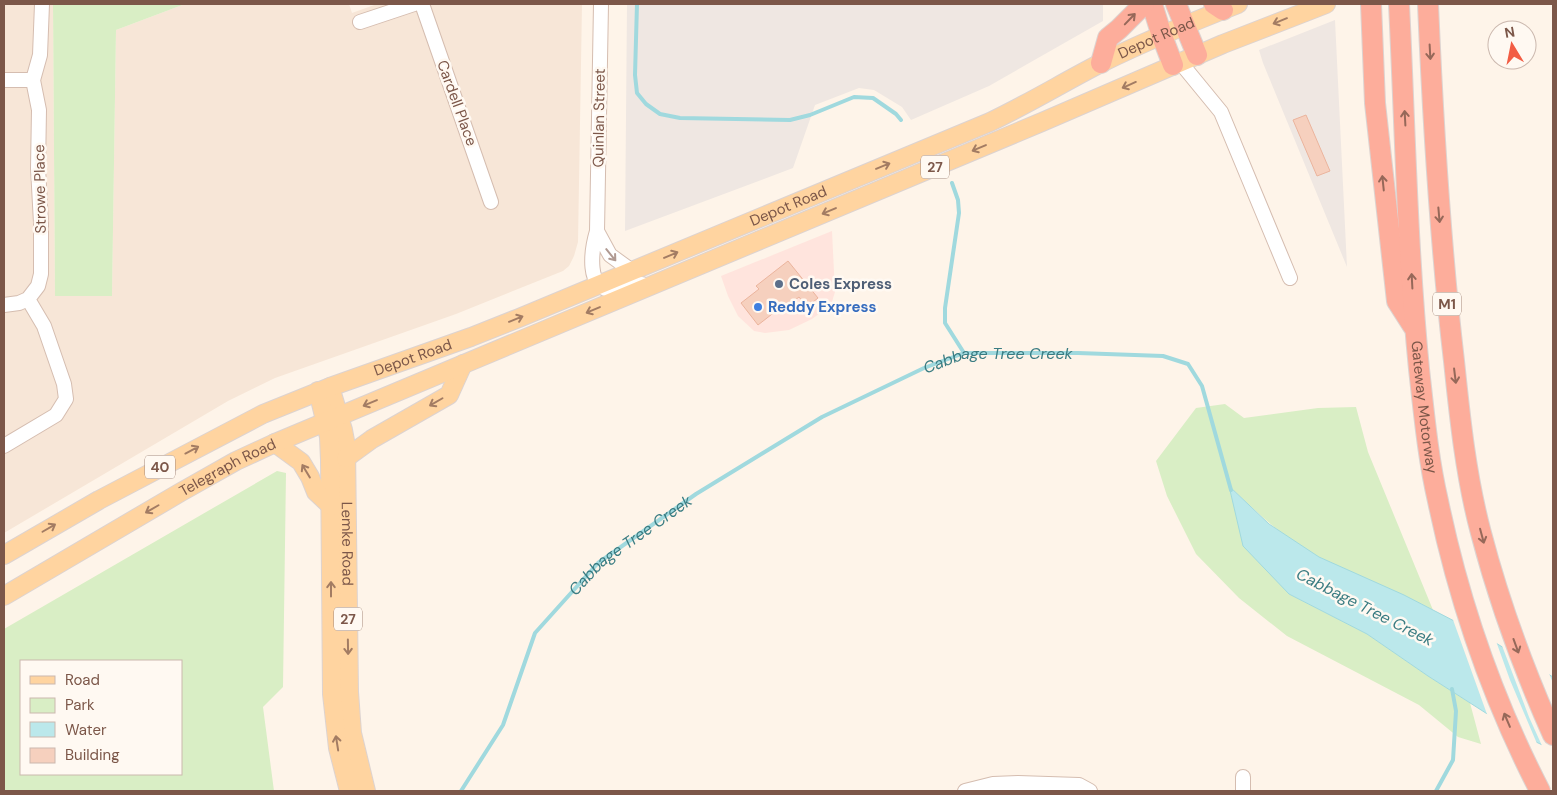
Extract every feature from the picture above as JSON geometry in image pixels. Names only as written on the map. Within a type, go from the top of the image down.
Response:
[{"type":"highway","points":[[1101,63],[1108,38],[1144,4]]},
{"type":"highway","points":[[1152,4],[1162,36],[1184,61]]},
{"type":"highway","points":[[1176,4],[1185,25],[1184,61]]},
{"type":"highway","name":"Gateway Motorway","points":[[1399,4],[1415,329],[1426,428],[1436,491],[1456,576],[1469,620],[1526,764],[1540,791]]},
{"type":"highway","name":"M1","points":[[1428,4],[1439,208],[1457,388],[1472,492],[1481,533],[1501,600],[1526,672],[1553,735]]},
{"type":"highway","points":[[1371,9],[1375,104],[1397,301],[1415,329]]},
{"type":"main road","name":"Depot Road","points":[[463,364],[1184,61],[1326,4]]},
{"type":"main road","name":"Depot Road","points":[[324,389],[471,337],[990,122],[1101,63],[1225,6]]},
{"type":"main road","name":"Telegraph Road","points":[[4,596],[248,454],[463,364]]},
{"type":"main road","points":[[346,458],[372,439],[449,395],[463,364]]},
{"type":"main road","name":"Lemke Road","points":[[324,389],[332,419],[345,440],[349,692],[352,733],[364,784]]},
{"type":"main road","name":"Telegraph Road","points":[[4,555],[99,500],[230,430],[324,389]]},
{"type":"main road","name":"Lemke Road","points":[[332,419],[330,460],[332,694],[338,748],[348,791]]},
{"type":"main road","points":[[275,442],[301,462],[316,492],[331,506]]},
{"type":"street","points":[[4,80],[33,80],[40,55],[42,4]]},
{"type":"street","points":[[360,22],[414,4]]},
{"type":"street","name":"Cardell Place","points":[[422,4],[491,202]]},
{"type":"street","name":"Quinlan Street","points":[[599,284],[592,264],[593,246],[597,231],[601,4]]},
{"type":"street","points":[[1184,61],[1221,112],[1290,278]]},
{"type":"street","name":"Strowe Place","points":[[28,299],[38,286],[41,274],[38,168],[39,110],[33,80]]},
{"type":"street","name":"Quinlan Street","points":[[597,231],[610,255],[632,271]]},
{"type":"street","points":[[599,284],[607,289],[616,290],[635,284],[653,285]]},
{"type":"street","points":[[4,305],[19,303],[28,299],[44,326],[64,384],[66,398],[56,415],[4,446]]},
{"type":"street","points":[[1243,777],[1244,791]]},
{"type":"street","points":[[965,791],[993,784],[1018,782],[1079,785],[1090,791]]},
{"type":"shaded area","points":[[4,4],[53,4],[55,296],[112,295],[116,30],[185,4],[349,4],[352,13],[377,4],[582,4],[578,242],[574,256],[569,266],[563,271],[456,314],[275,378],[228,401],[4,533]]},
{"type":"shaded area","points":[[627,4],[1103,4],[1103,21],[989,86],[911,120],[902,107],[874,90],[859,88],[815,105],[793,168],[625,231]]},
{"type":"shaded area","points":[[1335,20],[1347,267],[1259,50]]},
{"type":"shaded area","name":"Coles Express","points":[[832,231],[835,292],[831,305],[812,319],[789,330],[765,333],[754,331],[738,316],[721,276]]},
{"type":"green space","points":[[53,4],[185,4],[116,30],[112,296],[55,296]]},
{"type":"green space","points":[[1225,404],[1244,418],[1318,408],[1356,407],[1368,452],[1433,610],[1308,551],[1273,526],[1230,487],[1289,594],[1367,634],[1470,703],[1481,744],[1458,737],[1419,705],[1287,636],[1239,598],[1196,554],[1167,496],[1156,461],[1196,408]]},
{"type":"green space","points":[[277,471],[286,473],[283,687],[263,707],[274,791],[4,791],[4,629]]},
{"type":"water","points":[[1229,486],[1269,524],[1319,557],[1404,595],[1489,639],[1553,677],[1553,750],[1517,733],[1367,634],[1289,594],[1243,546]]},
{"type":"pier","points":[[1452,617],[1496,641],[1538,746],[1515,735],[1488,717]]},
{"type":"pier","points":[[1501,643],[1548,671],[1553,683],[1553,752],[1543,748]]},
{"type":"building","points":[[1306,115],[1330,171],[1317,176],[1293,120]]},
{"type":"building","points":[[788,261],[818,298],[807,307],[799,297],[758,325],[741,303],[759,289],[756,286]]},
{"type":"waterway","points":[[637,4],[635,75],[637,93],[646,104],[660,114],[680,118],[790,120],[810,115],[854,97],[873,98],[896,114],[901,120]]},
{"type":"waterway","points":[[952,183],[958,200],[959,213],[945,308],[945,323],[964,353]]},
{"type":"waterway","name":"Cabbage Tree Creek","points":[[461,791],[503,725],[535,633],[598,563],[696,494],[822,417],[924,368],[964,353],[1078,353],[1163,356],[1188,364],[1202,386],[1231,490]]},
{"type":"waterway","points":[[1436,791],[1453,760],[1456,711],[1452,689]]},
{"type":"place","name":"Coles Express","points":[[779,284]]},
{"type":"place","name":"Reddy Express","points":[[758,307]]}]
